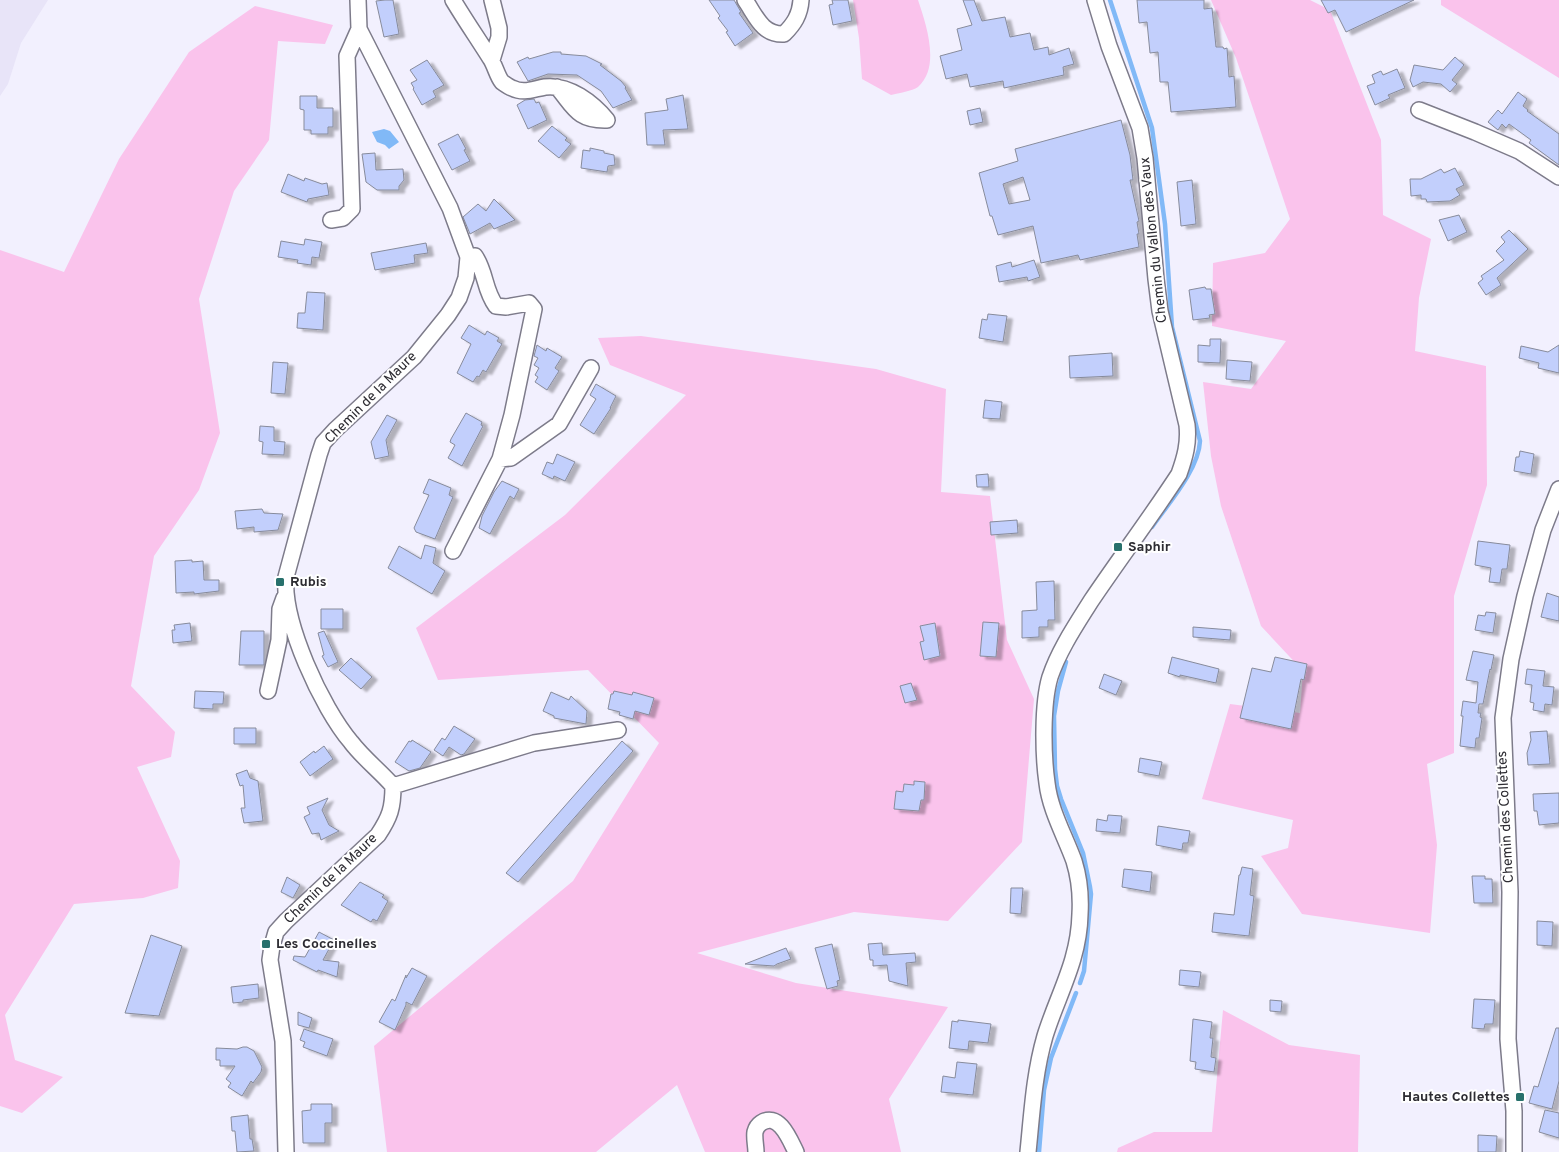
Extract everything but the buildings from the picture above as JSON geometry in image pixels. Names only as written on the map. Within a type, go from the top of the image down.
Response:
[{"type":"street","name":"Chemin de la Maure","points":[[286,1152],[283,1042],[270,960],[276,932],[378,835],[388,820],[393,806],[393,786],[352,744],[338,725],[313,681],[290,618],[286,594],[286,577],[323,444],[335,430],[414,357],[448,315],[459,298],[466,278],[468,257],[450,208],[359,29],[358,0]]},
{"type":"street","points":[[453,0],[492,60],[501,81],[511,88],[520,91],[531,92],[545,87],[557,87]]},
{"type":"street","points":[[492,0],[499,28],[499,37],[492,60]]},
{"type":"street","points":[[746,0],[760,24],[767,31],[784,34],[798,17],[801,0]]},
{"type":"street","name":"Chemin du Vallon des Vaux","points":[[1028,1152],[1039,1058],[1071,968],[1078,938],[1080,913],[1078,877],[1075,863],[1047,785],[1045,718],[1049,680],[1064,644],[1081,617],[1179,474],[1186,455],[1188,439],[1187,425],[1160,311],[1145,158],[1140,128],[1109,46],[1095,0]]},
{"type":"street","points":[[331,220],[343,218],[352,210],[346,80],[347,56],[359,29]]},
{"type":"street","points":[[1419,110],[1519,151],[1559,177]]},
{"type":"street","name":"Chemin de la Maure","points":[[453,551],[500,459],[512,416],[534,309],[528,303],[506,308],[496,306],[489,297],[481,264],[475,256],[468,257]]},
{"type":"street","points":[[500,459],[511,458],[559,424],[591,368]]},
{"type":"street","name":"Chemin des Collettes","points":[[1514,1152],[1514,1111],[1508,1039],[1510,892],[1503,718],[1511,658],[1525,596],[1543,530],[1559,489]]},
{"type":"street","points":[[268,690],[279,640],[280,609],[286,594]]},
{"type":"street","points":[[393,786],[534,743],[618,730]]},
{"type":"street","points":[[756,1152],[755,1132],[757,1126],[764,1121],[771,1120],[780,1125],[786,1132],[796,1152]]},
{"type":"shaded area","points":[[0,0],[48,0],[21,43],[8,84],[0,96]]},
{"type":"shaded area","points":[[853,0],[918,0],[928,33],[930,57],[925,79],[918,87],[891,95],[862,79],[859,38]]},
{"type":"shaded area","points":[[1211,0],[1310,0],[1330,10],[1381,140],[1383,215],[1431,239],[1419,298],[1415,351],[1486,366],[1487,485],[1454,596],[1454,753],[1427,764],[1437,845],[1430,933],[1302,914],[1261,856],[1288,848],[1293,820],[1202,799],[1230,704],[1300,713],[1303,671],[1261,626],[1221,506],[1211,456],[1203,382],[1251,389],[1286,341],[1212,326],[1213,263],[1265,253],[1290,219],[1236,58]]},
{"type":"shaded area","points":[[1441,0],[1559,0],[1559,78],[1441,5]]},
{"type":"shaded area","points":[[255,6],[333,25],[325,44],[278,41],[269,140],[234,191],[199,299],[220,433],[199,490],[154,556],[131,686],[175,732],[171,757],[137,767],[180,861],[178,888],[143,898],[74,904],[5,1015],[15,1060],[63,1077],[22,1113],[0,1106],[0,250],[64,272],[119,159],[189,52]]},
{"type":"shaded area","points":[[641,336],[876,369],[946,389],[941,492],[990,496],[1007,640],[1034,699],[1022,842],[948,921],[854,912],[697,953],[796,983],[948,1007],[889,1099],[901,1152],[705,1152],[677,1085],[596,1152],[387,1152],[374,1046],[573,881],[659,743],[588,670],[438,680],[416,628],[565,515],[686,395],[610,365],[598,338]]},
{"type":"shaded area","points":[[1223,1010],[1289,1045],[1360,1055],[1358,1152],[1117,1152],[1118,1148],[1154,1132],[1212,1132]]},
{"type":"water","points":[[384,129],[390,131],[399,142],[389,149],[377,142],[372,132]]},
{"type":"waterway","points":[[1110,0],[1152,128],[1165,224],[1172,327],[1200,441],[1198,452],[1189,474],[1152,527]]},
{"type":"waterway","points":[[1066,662],[1058,691],[1054,716],[1055,769],[1061,799],[1083,853],[1091,894],[1084,971],[1080,983]]},
{"type":"waterway","points":[[1039,1152],[1044,1090],[1051,1058],[1076,993]]},
{"type":"place","name":"Saphir","points":[[1118,547]]},
{"type":"place","name":"Rubis","points":[[280,582]]},
{"type":"place","name":"Les Coccinelles","points":[[266,944]]},
{"type":"place","name":"Hautes Collettes","points":[[1520,1097]]}]
